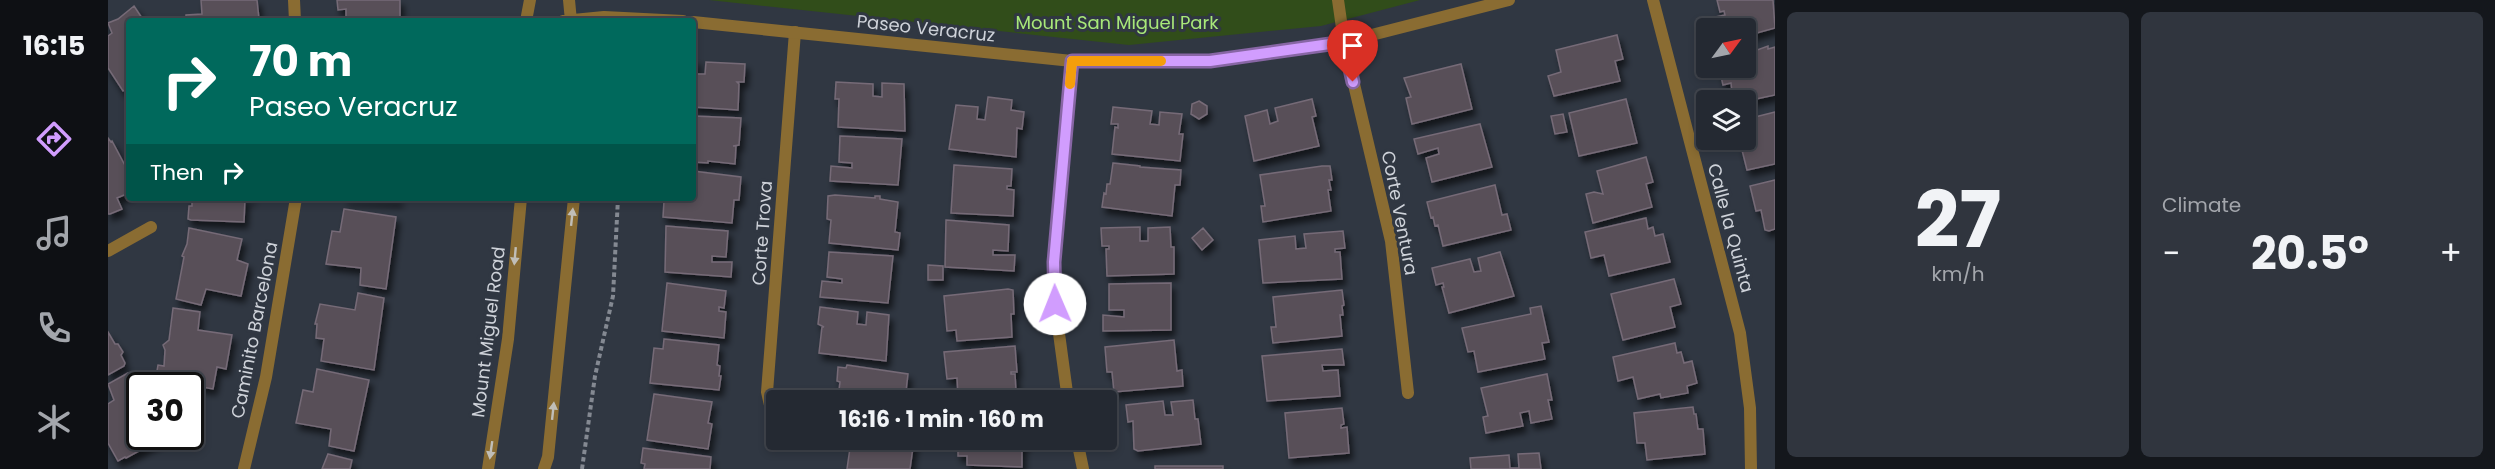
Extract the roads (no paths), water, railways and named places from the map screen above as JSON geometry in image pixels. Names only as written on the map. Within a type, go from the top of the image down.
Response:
[{"type":"street","points":[[294,0],[295,18]]},
{"type":"street","points":[[527,18],[530,0]]},
{"type":"street","points":[[568,18],[569,0]]},
{"type":"street","name":"Corte Ventura","points":[[1338,0],[1344,42],[1391,241],[1408,393]]},
{"type":"street","name":"Paseo Veracruz","points":[[696,22],[1072,61],[1210,61],[1344,42],[1509,0]]},
{"type":"street","name":"Calle la Quinta","points":[[1653,0],[1740,333],[1750,408],[1751,469]]},
{"type":"street","points":[[592,18],[624,18]]},
{"type":"street","name":"Corte Trova","points":[[767,390],[795,32]]},
{"type":"street","points":[[1067,390],[1055,304],[1054,262],[1072,61]]},
{"type":"street","name":"Caminito Barcelona","points":[[244,469],[266,377],[295,201]]},
{"type":"street","name":"Mount Miguel Road","points":[[488,469],[508,339],[521,201]]},
{"type":"street","points":[[544,469],[548,457],[574,201]]},
{"type":"street","points":[[108,251],[152,227]]},
{"type":"street","points":[[1079,450],[1083,469]]},
{"type":"park label","name":"Mount San Miguel Park","points":[[1117,22]]}]
